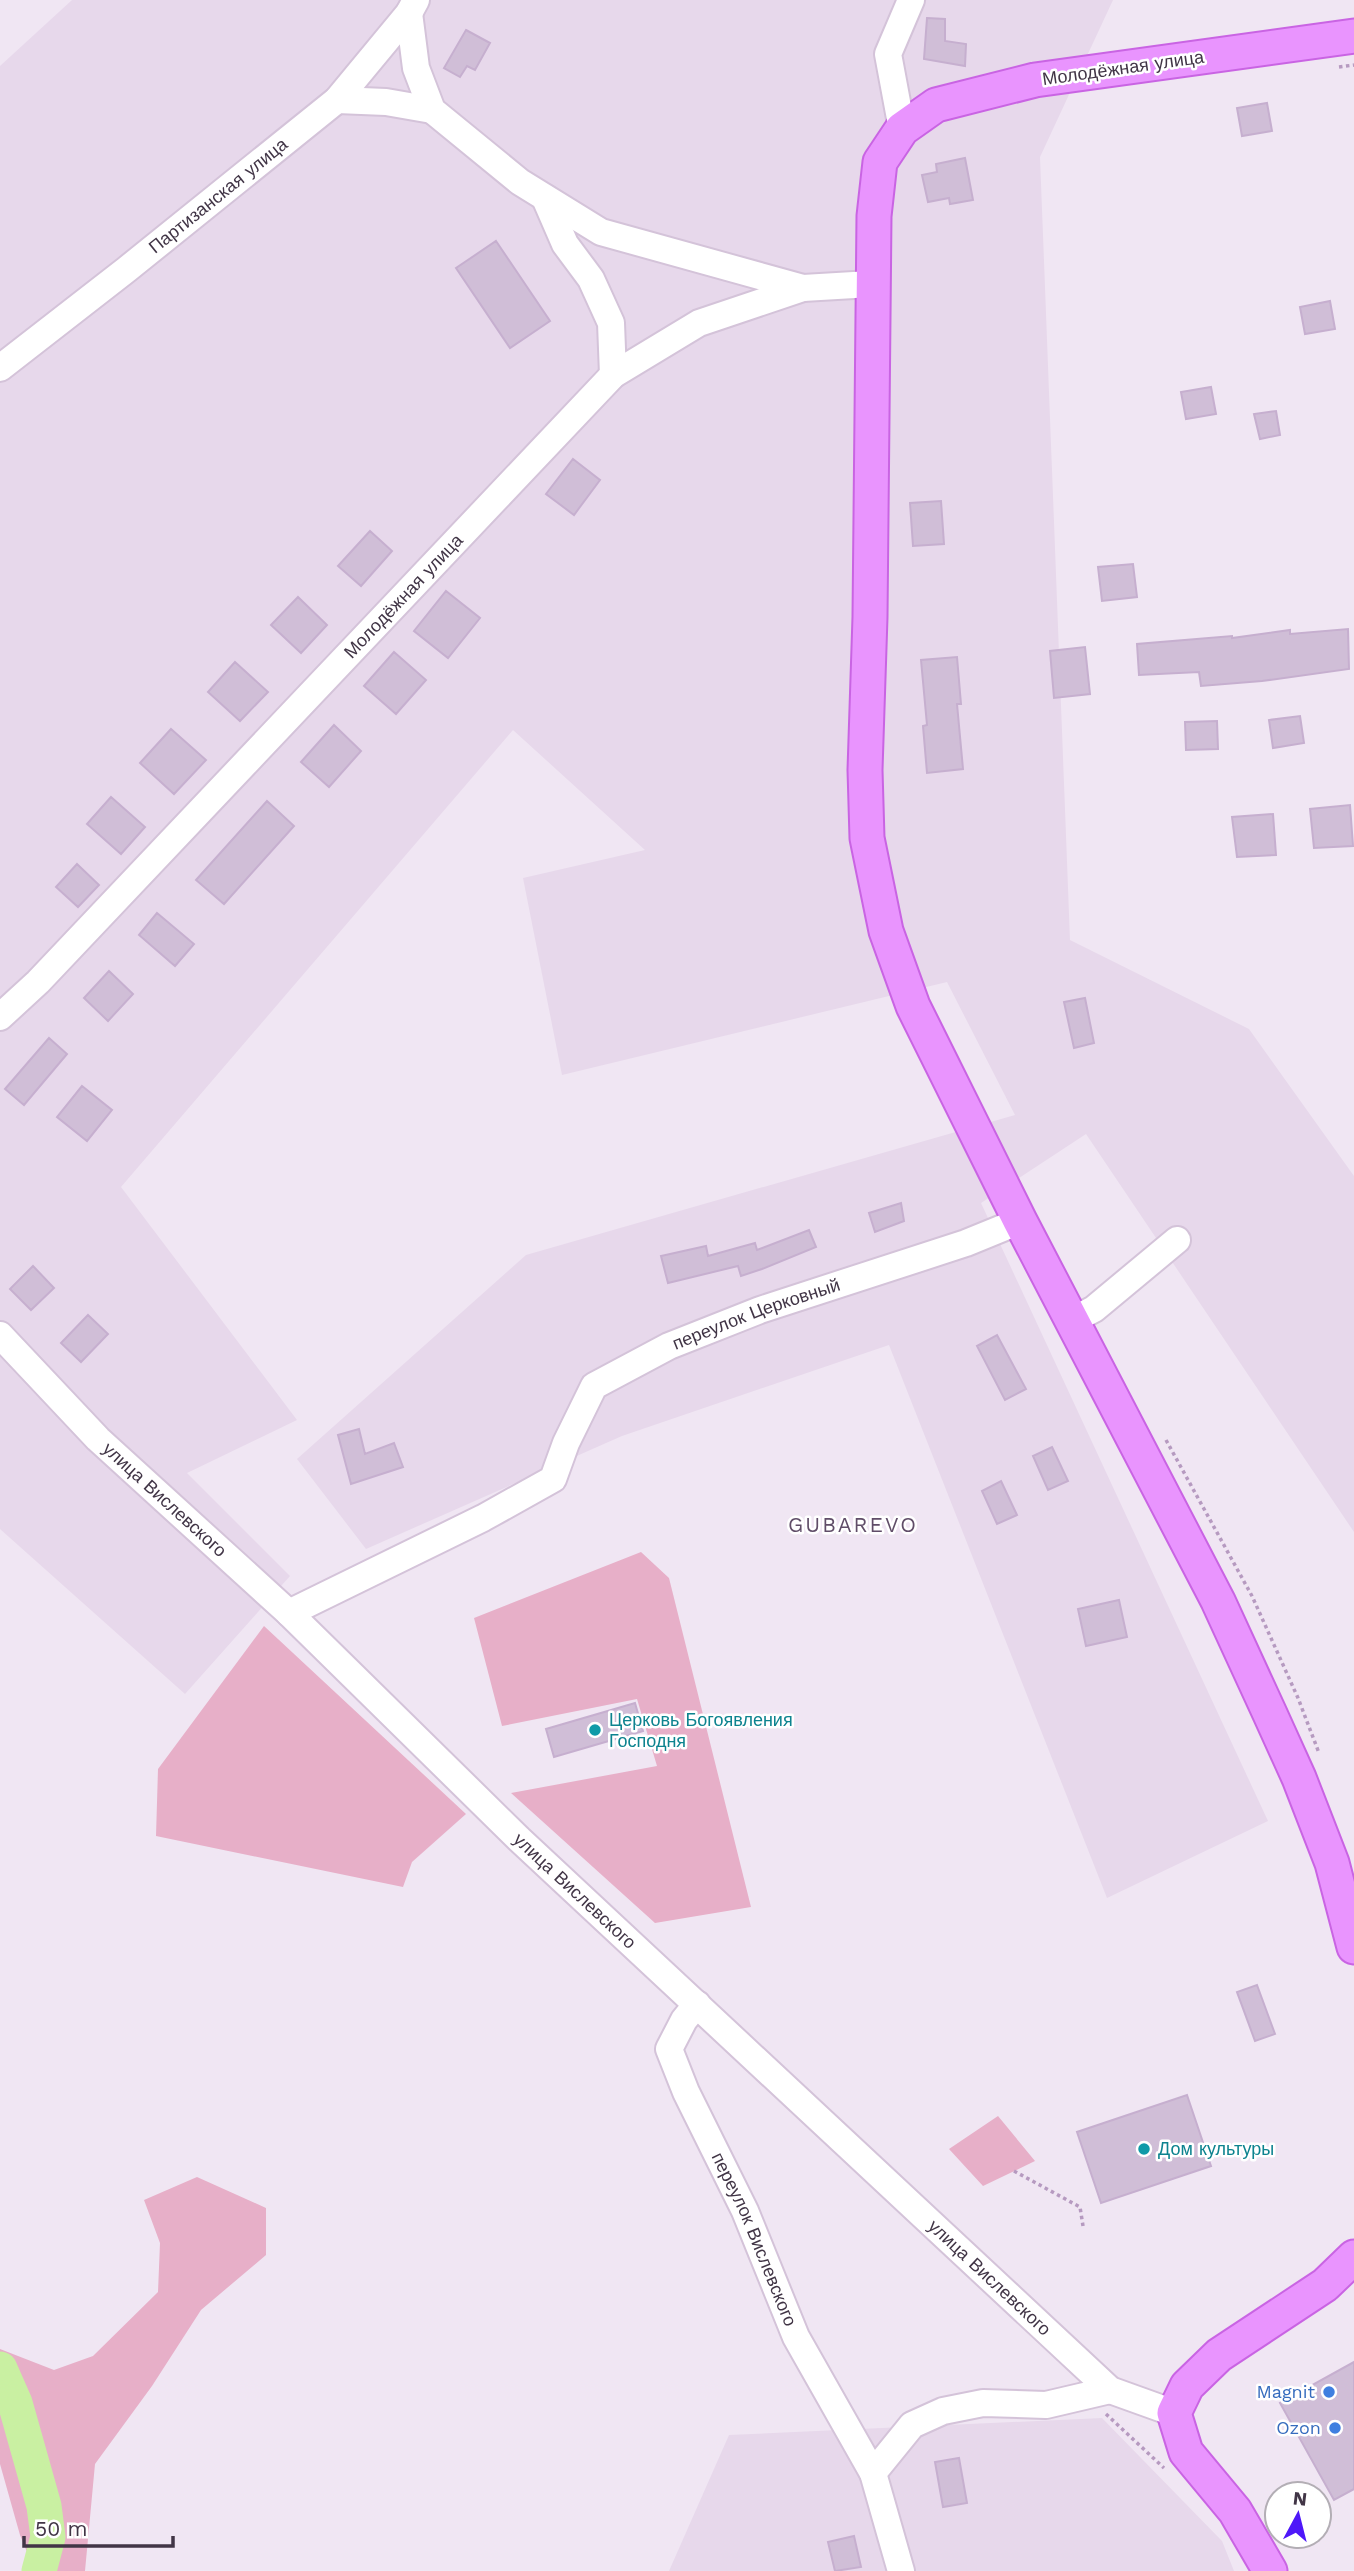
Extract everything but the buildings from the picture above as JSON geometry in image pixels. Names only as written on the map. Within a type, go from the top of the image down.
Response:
[{"type":"main road","name":"Молодёжная улица","points":[[902,129],[936,105],[1035,80],[1354,36]]},
{"type":"main road","points":[[902,129],[880,162],[871,284],[870,617],[865,770],[867,838],[886,931],[913,1006],[1071,1321],[1218,1601],[1299,1778],[1332,1863],[1354,1947]]},
{"type":"main road","points":[[1270,2571],[1235,2511],[1186,2452],[1174,2413],[1187,2386],[1219,2355],[1325,2285],[1354,2257]]},
{"type":"street","points":[[902,129],[888,54],[911,0]]},
{"type":"street","points":[[412,6],[416,68],[432,110],[520,183],[601,232],[803,288]]},
{"type":"street","name":"Партизанская улица","points":[[0,368],[337,100],[412,6]]},
{"type":"street","points":[[337,100],[386,102],[432,110]]},
{"type":"street","points":[[545,198],[565,244],[591,279],[611,323],[613,375]]},
{"type":"street","name":"Молодёжная улица","points":[[0,1017],[38,982],[613,375],[699,323],[803,288],[871,284]]},
{"type":"street","name":"переулок Церковный","points":[[289,1613],[483,1518],[553,1479],[566,1443],[594,1386],[669,1346],[760,1310],[965,1243],[1020,1221]]},
{"type":"street","points":[[1071,1321],[1094,1309],[1177,1240]]},
{"type":"street","name":"улица Вислевского","points":[[0,1335],[99,1439],[289,1613],[519,1839],[1110,2390],[1174,2413]]},
{"type":"street","name":"переулок Вислевского","points":[[697,2004],[684,2020],[669,2049],[686,2092],[746,2211],[796,2337],[873,2473],[901,2571]]},
{"type":"street","points":[[873,2473],[912,2425],[943,2411],[983,2403],[1046,2405],[1110,2390]]},
{"type":"path","points":[[1328,68],[1354,65]]},
{"type":"path","points":[[1166,1440],[1252,1595],[1298,1698],[1322,1761]]},
{"type":"path","points":[[1014,2171],[1080,2207],[1083,2226]]},
{"type":"shaded area","points":[[72,0],[1113,0],[1040,157],[1070,940],[1249,1029],[1354,1176],[1354,1532],[1086,1134],[981,1203],[1268,1821],[1107,1898],[889,1345],[622,1436],[366,1549],[297,1459],[526,1255],[1015,1115],[947,982],[562,1075],[523,878],[645,850],[513,730],[121,1187],[297,1420],[187,1473],[290,1576],[185,1694],[0,1529],[0,66]]},
{"type":"shaded area","points":[[641,1552],[669,1578],[751,1907],[655,1923],[511,1793],[657,1766],[637,1699],[502,1726],[474,1618]]},
{"type":"shaded area","points":[[264,1626],[466,1814],[412,1862],[403,1887],[156,1836],[158,1769]]},
{"type":"shaded area","points":[[998,2116],[1035,2161],[983,2186],[949,2149]]},
{"type":"shaded area","points":[[197,2177],[266,2208],[266,2255],[201,2310],[152,2386],[95,2464],[85,2571],[35,2571],[20,2535],[0,2464],[0,2349],[54,2370],[93,2356],[158,2292],[160,2243],[144,2200]]},
{"type":"shaded area","points":[[1102,2418],[1222,2541],[1234,2571],[669,2571],[729,2435]]},
{"type":"waterway","points":[[0,2369],[15,2403],[44,2506],[48,2537],[39,2571]]},
{"type":"place","name":"Церковь Богоявления Господня","points":[[595,1730]]},
{"type":"place","name":"Дом культуры","points":[[1144,2149]]},
{"type":"place","name":"Magnit","points":[[1329,2392]]},
{"type":"place","name":"Ozon","points":[[1335,2428]]},
{"type":"district","name":"GUBAREVO","points":[[853,1525]]}]
